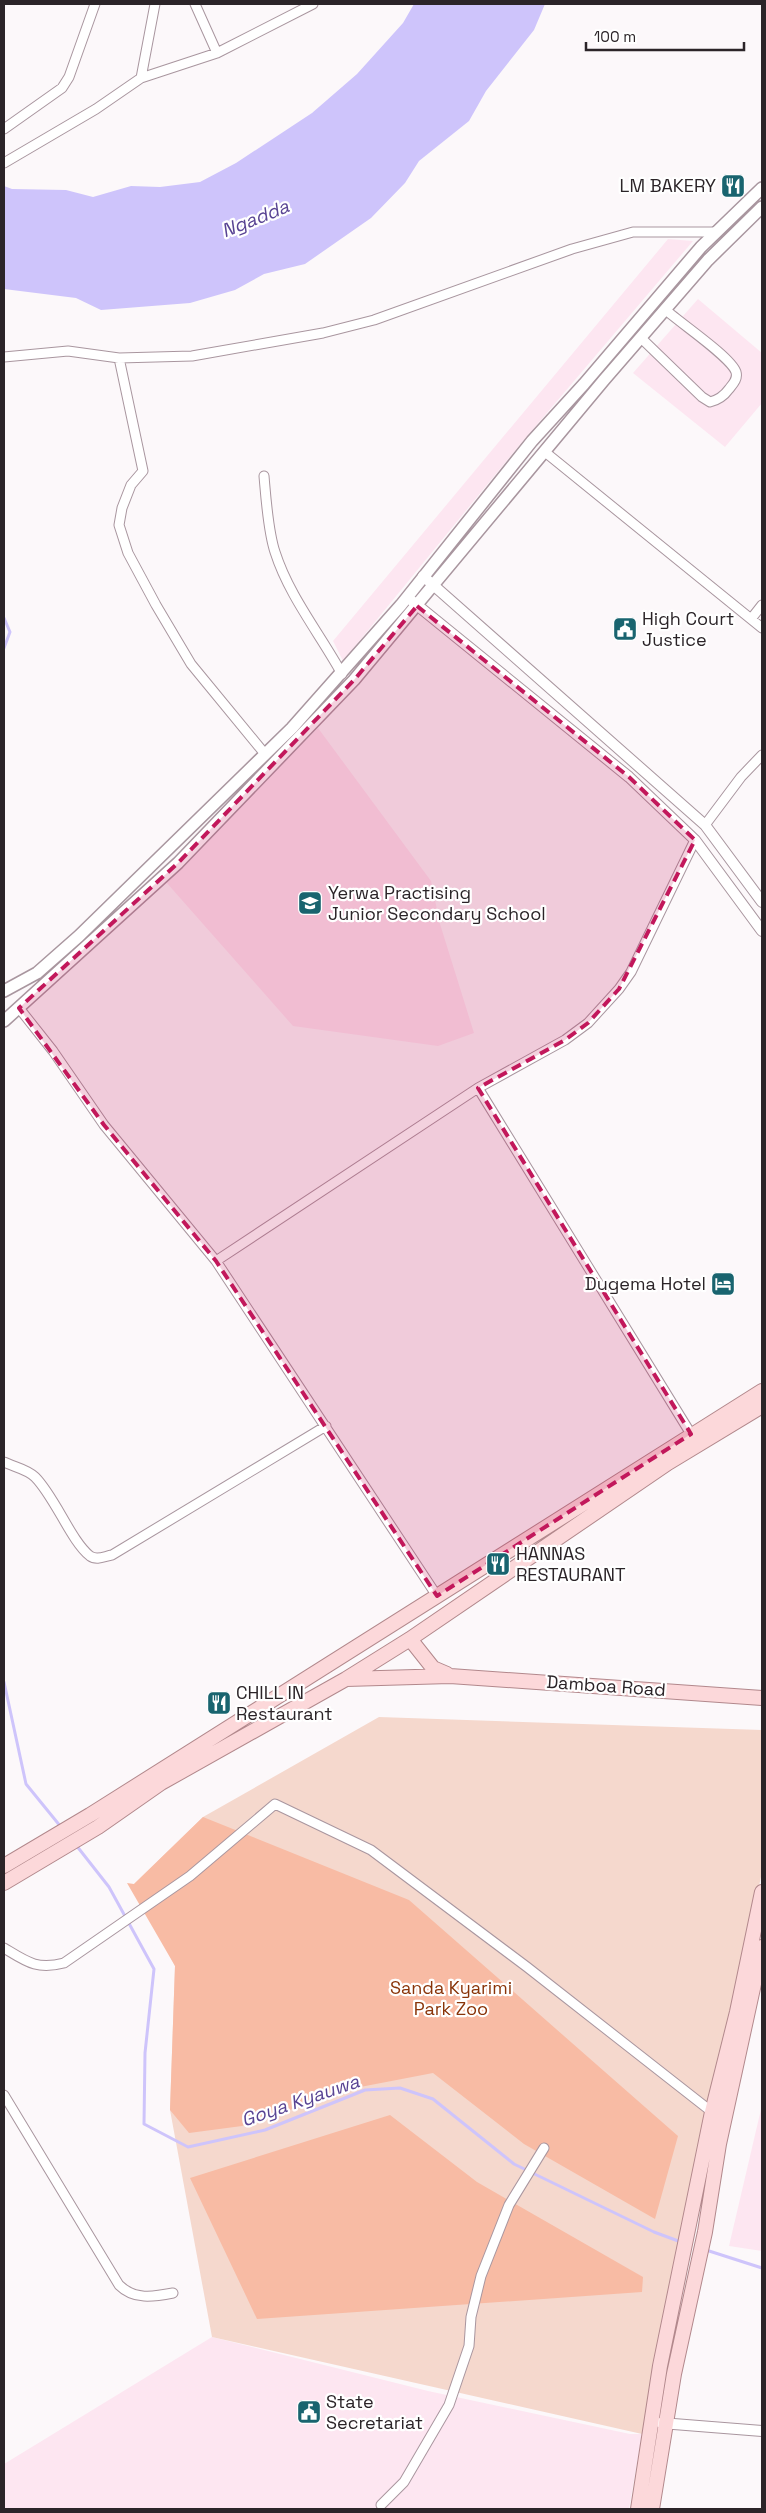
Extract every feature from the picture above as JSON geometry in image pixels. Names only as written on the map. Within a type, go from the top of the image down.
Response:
[{"type":"main road","points":[[4,991],[37,974],[79,936],[265,754],[342,674],[407,598],[532,441],[716,232],[762,188]]},
{"type":"main road","points":[[4,1021],[126,912],[215,826],[354,680],[708,260],[762,208]]},
{"type":"main road","points":[[4,1866],[437,1596],[690,1434],[762,1391]]},
{"type":"main road","points":[[5,1882],[98,1827],[161,1783],[346,1678],[410,1639],[668,1463],[762,1406]]},
{"type":"main road","name":"Damboa Road","points":[[410,1639],[433,1668],[450,1676]]},
{"type":"main road","name":"Damboa Road","points":[[346,1678],[450,1676],[762,1698]]},
{"type":"main road","points":[[652,2509],[659,2423],[660,2366],[676,2298],[712,2112],[737,2012],[762,1892]]},
{"type":"main road","points":[[638,2509],[691,2301],[705,2232],[719,2144],[762,1947]]},
{"type":"street","points":[[4,129],[62,88],[69,77],[95,4]]},
{"type":"street","points":[[141,78],[155,4]]},
{"type":"street","points":[[195,4],[217,53]]},
{"type":"street","points":[[4,163],[96,109],[141,78],[217,53],[310,4]]},
{"type":"street","points":[[4,357],[68,351],[119,358],[192,356],[323,333],[374,320],[572,249],[633,232],[716,232]]},
{"type":"street","points":[[641,338],[702,398],[710,402],[726,394],[735,382],[736,375],[734,369],[713,348],[666,310]]},
{"type":"street","points":[[119,358],[143,471],[131,486],[119,525],[128,553],[191,664],[265,754]]},
{"type":"street","points":[[545,452],[762,628]]},
{"type":"street","points":[[264,476],[274,550],[280,566],[288,584],[342,674]]},
{"type":"street","points":[[423,576],[705,825],[762,902]]},
{"type":"street","points":[[407,598],[629,777],[695,840],[762,931]]},
{"type":"street","points":[[751,619],[762,605]]},
{"type":"street","points":[[705,825],[741,777],[762,755]]},
{"type":"street","points":[[216,1261],[478,1088],[565,1040],[588,1024],[631,972],[695,840]]},
{"type":"street","points":[[19,1008],[53,1051],[104,1125],[216,1261],[437,1596]]},
{"type":"street","points":[[478,1088],[690,1434]]},
{"type":"street","points":[[4,1462],[34,1476],[51,1497],[90,1556],[97,1559],[112,1555],[326,1426]]},
{"type":"street","points":[[4,1948],[26,1962],[47,1968],[64,1963],[190,1876],[275,1804],[371,1850],[527,1967],[712,2112]]},
{"type":"street","points":[[4,2095],[118,2285],[128,2294],[155,2297],[173,2293]]},
{"type":"street","points":[[380,2505],[404,2482],[449,2404],[469,2346],[471,2317],[482,2276],[515,2192],[541,2152]]},
{"type":"street","points":[[659,2423],[762,2431]]},
{"type":"highlighted area","points":[[417,606],[629,777],[695,840],[619,989],[588,1023],[565,1040],[478,1088],[691,1434],[437,1596],[216,1261],[104,1125],[19,1008],[178,863],[354,680]]},
{"type":"shaded area","points":[[668,239],[693,241],[518,447],[343,661],[333,641]]},
{"type":"shaded area","points":[[698,299],[762,353],[762,403],[725,447],[633,373]]},
{"type":"shaded area","name":"Yerwa Practising Junior Secondary School","points":[[318,728],[431,881],[440,924],[474,1033],[438,1046],[293,1026],[166,882]]},
{"type":"shaded area","points":[[762,2105],[762,2251],[729,2246]]},
{"type":"shaded area","name":"State Secretariat","points":[[212,2337],[428,2391],[630,2434],[642,2434],[629,2509],[4,2509],[4,2464]]},
{"type":"green space","name":"Sanda Kyarimi Park Zoo","points":[[379,1717],[762,1730],[762,1872],[642,2434],[212,2337],[170,2110],[175,1966],[134,1884],[203,1817]]},
{"type":"green space","points":[[203,1817],[409,1900],[678,2136],[655,2219],[524,2144],[433,2073],[355,2088],[242,2126],[189,2133],[170,2110],[175,1966],[127,1883],[134,1884]]},
{"type":"green space","points":[[390,2115],[477,2182],[643,2277],[642,2292],[257,2319],[190,2178]]},
{"type":"water","name":"Ngadda","points":[[414,4],[545,4],[534,30],[486,91],[469,121],[419,161],[405,183],[371,218],[305,264],[264,274],[235,290],[190,303],[101,310],[76,298],[4,289],[4,186],[12,189],[66,190],[93,197],[131,186],[160,187],[200,182],[236,163],[312,113],[357,74],[403,23]]},
{"type":"waterway","name":"Goya Kyauwa","points":[[4,618],[10,632],[4,648]]},
{"type":"waterway","name":"Goya Kyauwa","points":[[4,1682],[26,1784],[61,1827]]},
{"type":"waterway","name":"Goya Kyauwa","points":[[76,1845],[109,1887],[154,1969],[145,2053],[144,2124],[188,2147],[265,2130],[365,2090],[400,2088],[433,2099],[514,2164],[654,2232],[681,2242]]},
{"type":"waterway","name":"Goya Kyauwa","points":[[706,2250],[762,2268]]},
{"type":"place","name":"LM BAKERY","points":[[733,186]]},
{"type":"place","name":"High Court Justice","points":[[625,629]]},
{"type":"place","name":"Yerwa Practising Junior Secondary School","points":[[310,903]]},
{"type":"place","name":"Dugema Hotel","points":[[723,1284]]},
{"type":"place","name":"HANNAS RESTAURANT","points":[[498,1564]]},
{"type":"place","name":"CHILL IN Restaurant","points":[[219,1703]]},
{"type":"place","name":"State Secretariat","points":[[309,2412]]}]
